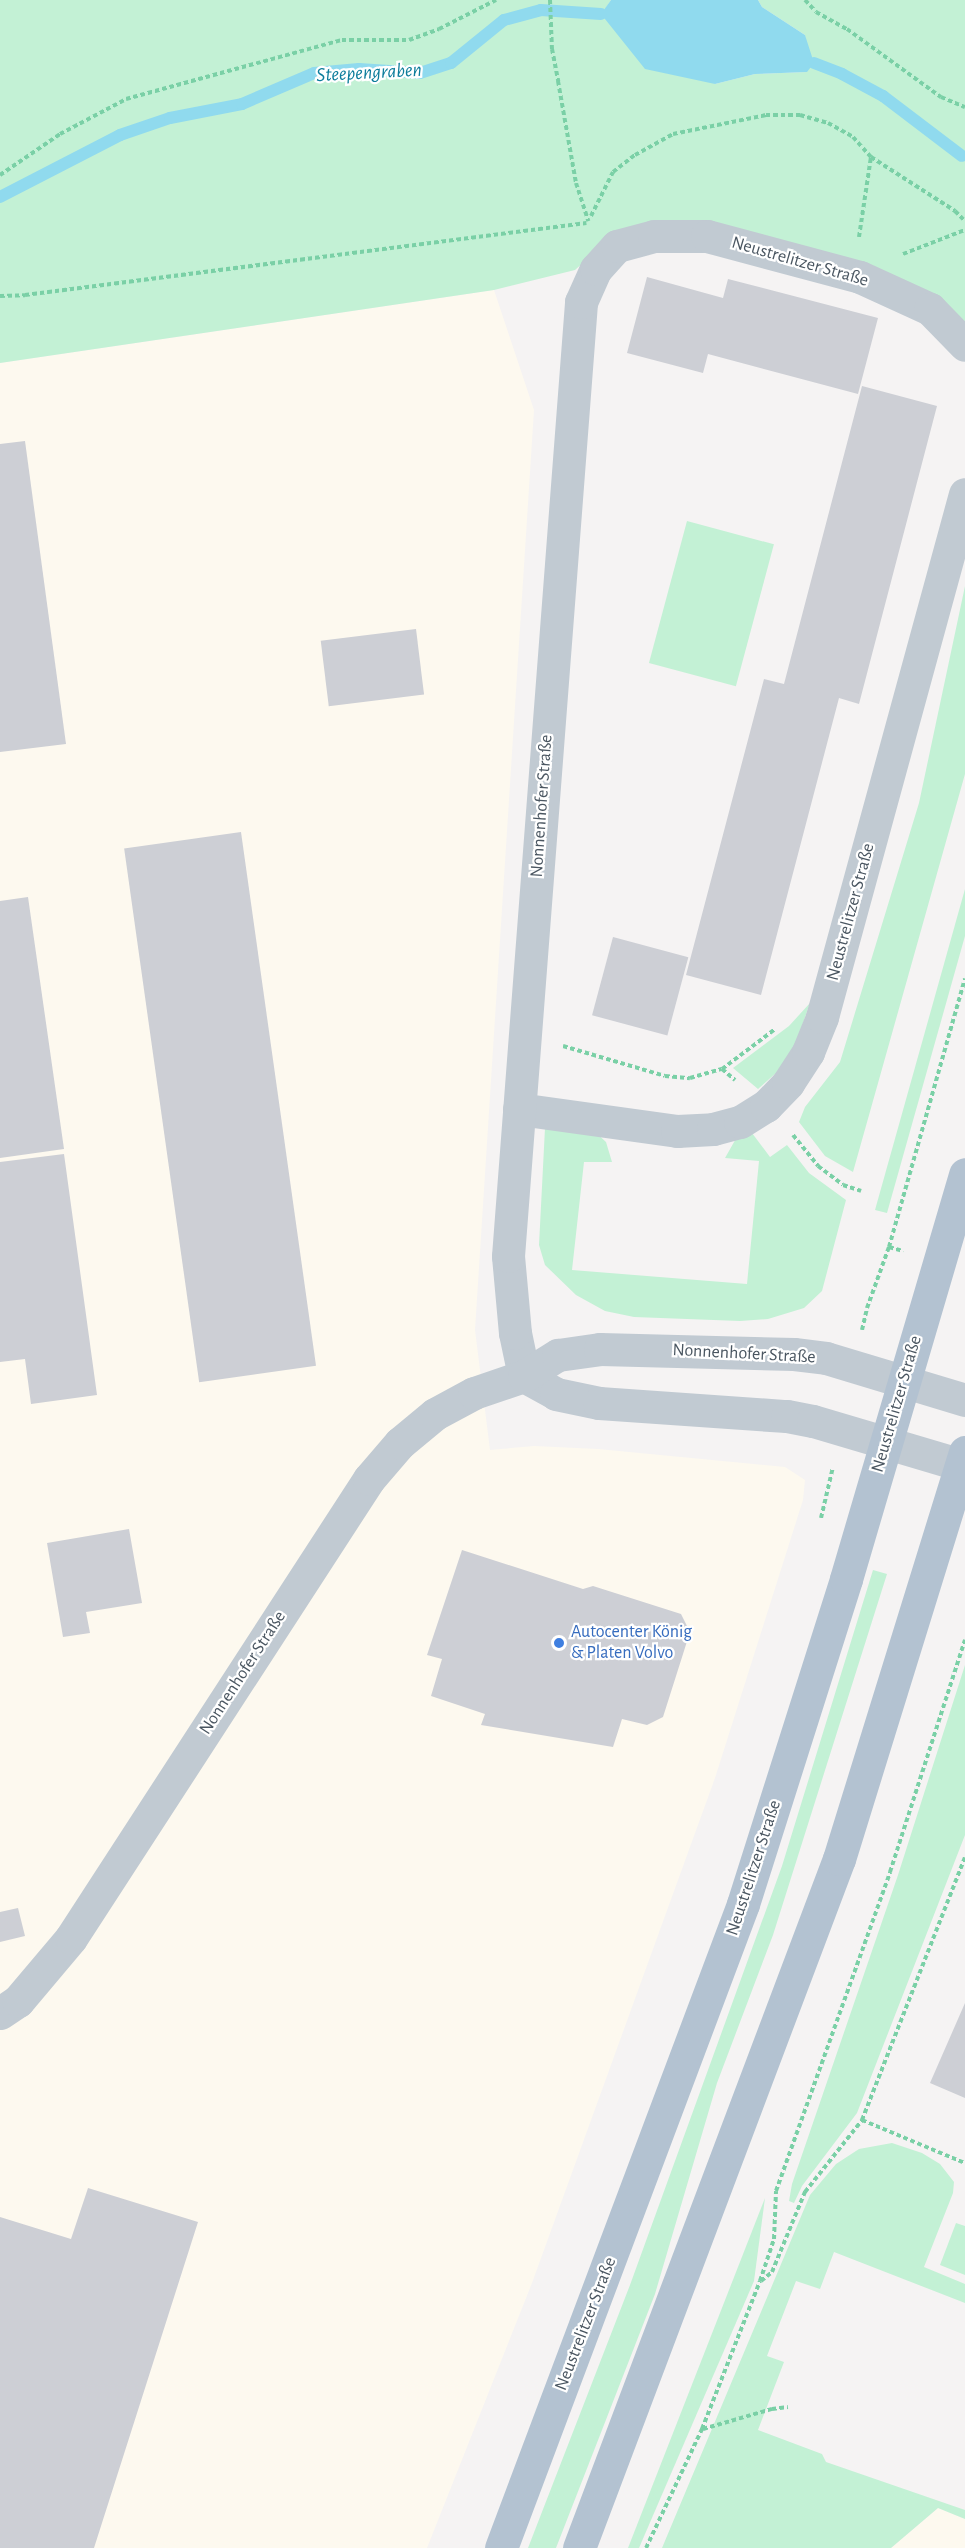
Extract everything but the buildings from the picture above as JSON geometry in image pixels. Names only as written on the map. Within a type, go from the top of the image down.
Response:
[{"type":"main road","name":"Neustrelitzer Straße","points":[[501,2548],[743,1904],[886,1443],[965,1174]]},
{"type":"main road","points":[[579,2548],[839,1859],[964,1461]]},
{"type":"street","name":"Neustrelitzer Straße","points":[[617,246],[654,236],[708,236],[860,277],[930,309],[965,345]]},
{"type":"street","name":"Nonnenhofer Straße","points":[[524,1376],[515,1333],[508,1256],[581,302],[596,269],[617,246]]},
{"type":"street","name":"Neustrelitzer Straße","points":[[519,1109],[677,1131],[713,1129],[741,1122],[766,1106],[788,1083],[808,1052],[822,1017],[965,494]]},
{"type":"street","name":"Nonnenhofer Straße","points":[[0,2013],[18,2001],[71,1938],[369,1479],[400,1443],[435,1414],[474,1393],[524,1376],[558,1355],[600,1349],[794,1354],[826,1358],[965,1400]]},
{"type":"street","points":[[524,1376],[556,1394],[599,1403],[787,1416],[964,1461]]},
{"type":"path","points":[[0,175],[60,134],[126,99],[342,40],[409,40],[439,29],[496,0]]},
{"type":"path","points":[[550,0],[552,49],[576,183],[589,223]]},
{"type":"path","points":[[805,0],[816,12],[847,29],[941,97],[965,107]]},
{"type":"path","points":[[589,223],[598,198],[613,172],[635,155],[673,134],[766,115],[800,115],[828,123],[853,137],[871,157],[956,211],[965,221]]},
{"type":"path","points":[[860,277],[858,249],[871,157]]},
{"type":"path","points":[[0,296],[25,295],[589,223]]},
{"type":"path","points":[[860,277],[877,264],[965,230]]},
{"type":"path","points":[[867,1308],[890,1247],[965,979]]},
{"type":"path","points":[[524,1042],[554,1043],[665,1076],[690,1078],[722,1069],[776,1029]]},
{"type":"path","points":[[818,1166],[843,1185],[861,1191]]},
{"type":"path","points":[[646,2548],[702,2429],[760,2282],[774,2240],[777,2191],[890,1872],[965,1640]]},
{"type":"path","points":[[760,2282],[772,2272],[805,2192],[862,2120],[965,1857]]},
{"type":"path","points":[[862,2120],[965,2163]]},
{"type":"path","points":[[702,2429],[772,2409],[788,2407]]},
{"type":"shaded area","points":[[494,290],[534,410],[475,1330],[490,1450],[534,1446],[598,1449],[785,1467],[805,1480],[803,1500],[715,1778],[532,2283],[427,2548],[0,2548],[0,363]]},
{"type":"shaded area","points":[[938,2508],[965,2519],[965,2548],[891,2548]]},
{"type":"green space","points":[[0,0],[611,0],[602,14],[715,84],[755,74],[807,72],[805,35],[762,7],[758,0],[965,0],[965,325],[864,265],[612,237],[575,270],[494,290],[0,363]]},
{"type":"green space","points":[[687,521],[774,544],[736,686],[649,663]]},
{"type":"green space","points":[[965,586],[965,774],[853,1172],[825,1156],[799,1122],[805,1107],[840,1062],[919,803]]},
{"type":"green space","points":[[965,889],[965,936],[887,1213],[875,1210]]},
{"type":"green space","points":[[810,1003],[795,1046],[777,1072],[758,1089],[733,1068],[789,1026]]},
{"type":"green space","points":[[545,1128],[592,1129],[606,1142],[612,1162],[584,1162],[572,1270],[747,1284],[759,1161],[725,1158],[738,1135],[749,1129],[770,1157],[787,1145],[809,1173],[846,1200],[822,1291],[804,1308],[768,1319],[740,1321],[634,1317],[605,1311],[576,1295],[545,1265],[539,1245]]},
{"type":"green space","points":[[873,1570],[887,1574],[773,1935],[717,2083],[655,2294],[556,2548],[528,2548],[630,2285],[782,1866]]},
{"type":"green space","points":[[965,1665],[965,1835],[857,2113],[802,2186],[794,2203],[789,2201],[792,2184],[898,1875]]},
{"type":"green space","points":[[892,2143],[922,2153],[940,2164],[954,2182],[953,2193],[924,2267],[965,2284],[965,2303],[834,2252],[820,2289],[796,2281],[767,2356],[784,2362],[758,2430],[822,2454],[826,2462],[965,2510],[965,2519],[938,2508],[891,2548],[662,2548],[810,2195],[836,2164],[859,2149]]},
{"type":"green space","points":[[765,2198],[754,2281],[639,2548],[628,2548]]},
{"type":"green space","points":[[956,2223],[965,2226],[965,2275],[940,2265]]},
{"type":"water","points":[[611,0],[758,0],[762,7],[805,35],[814,63],[807,72],[755,74],[715,84],[645,69],[601,14]]},
{"type":"waterway","name":"Steepengraben","points":[[0,197],[120,135],[170,118],[242,104],[314,73],[359,69],[420,73],[451,63],[504,20],[541,10],[601,14]]},
{"type":"waterway","name":"Steepengraben","points":[[814,63],[842,74],[883,96],[962,156]]},
{"type":"place","name":"Autocenter König & Platen Volvo","points":[[559,1643]]}]
